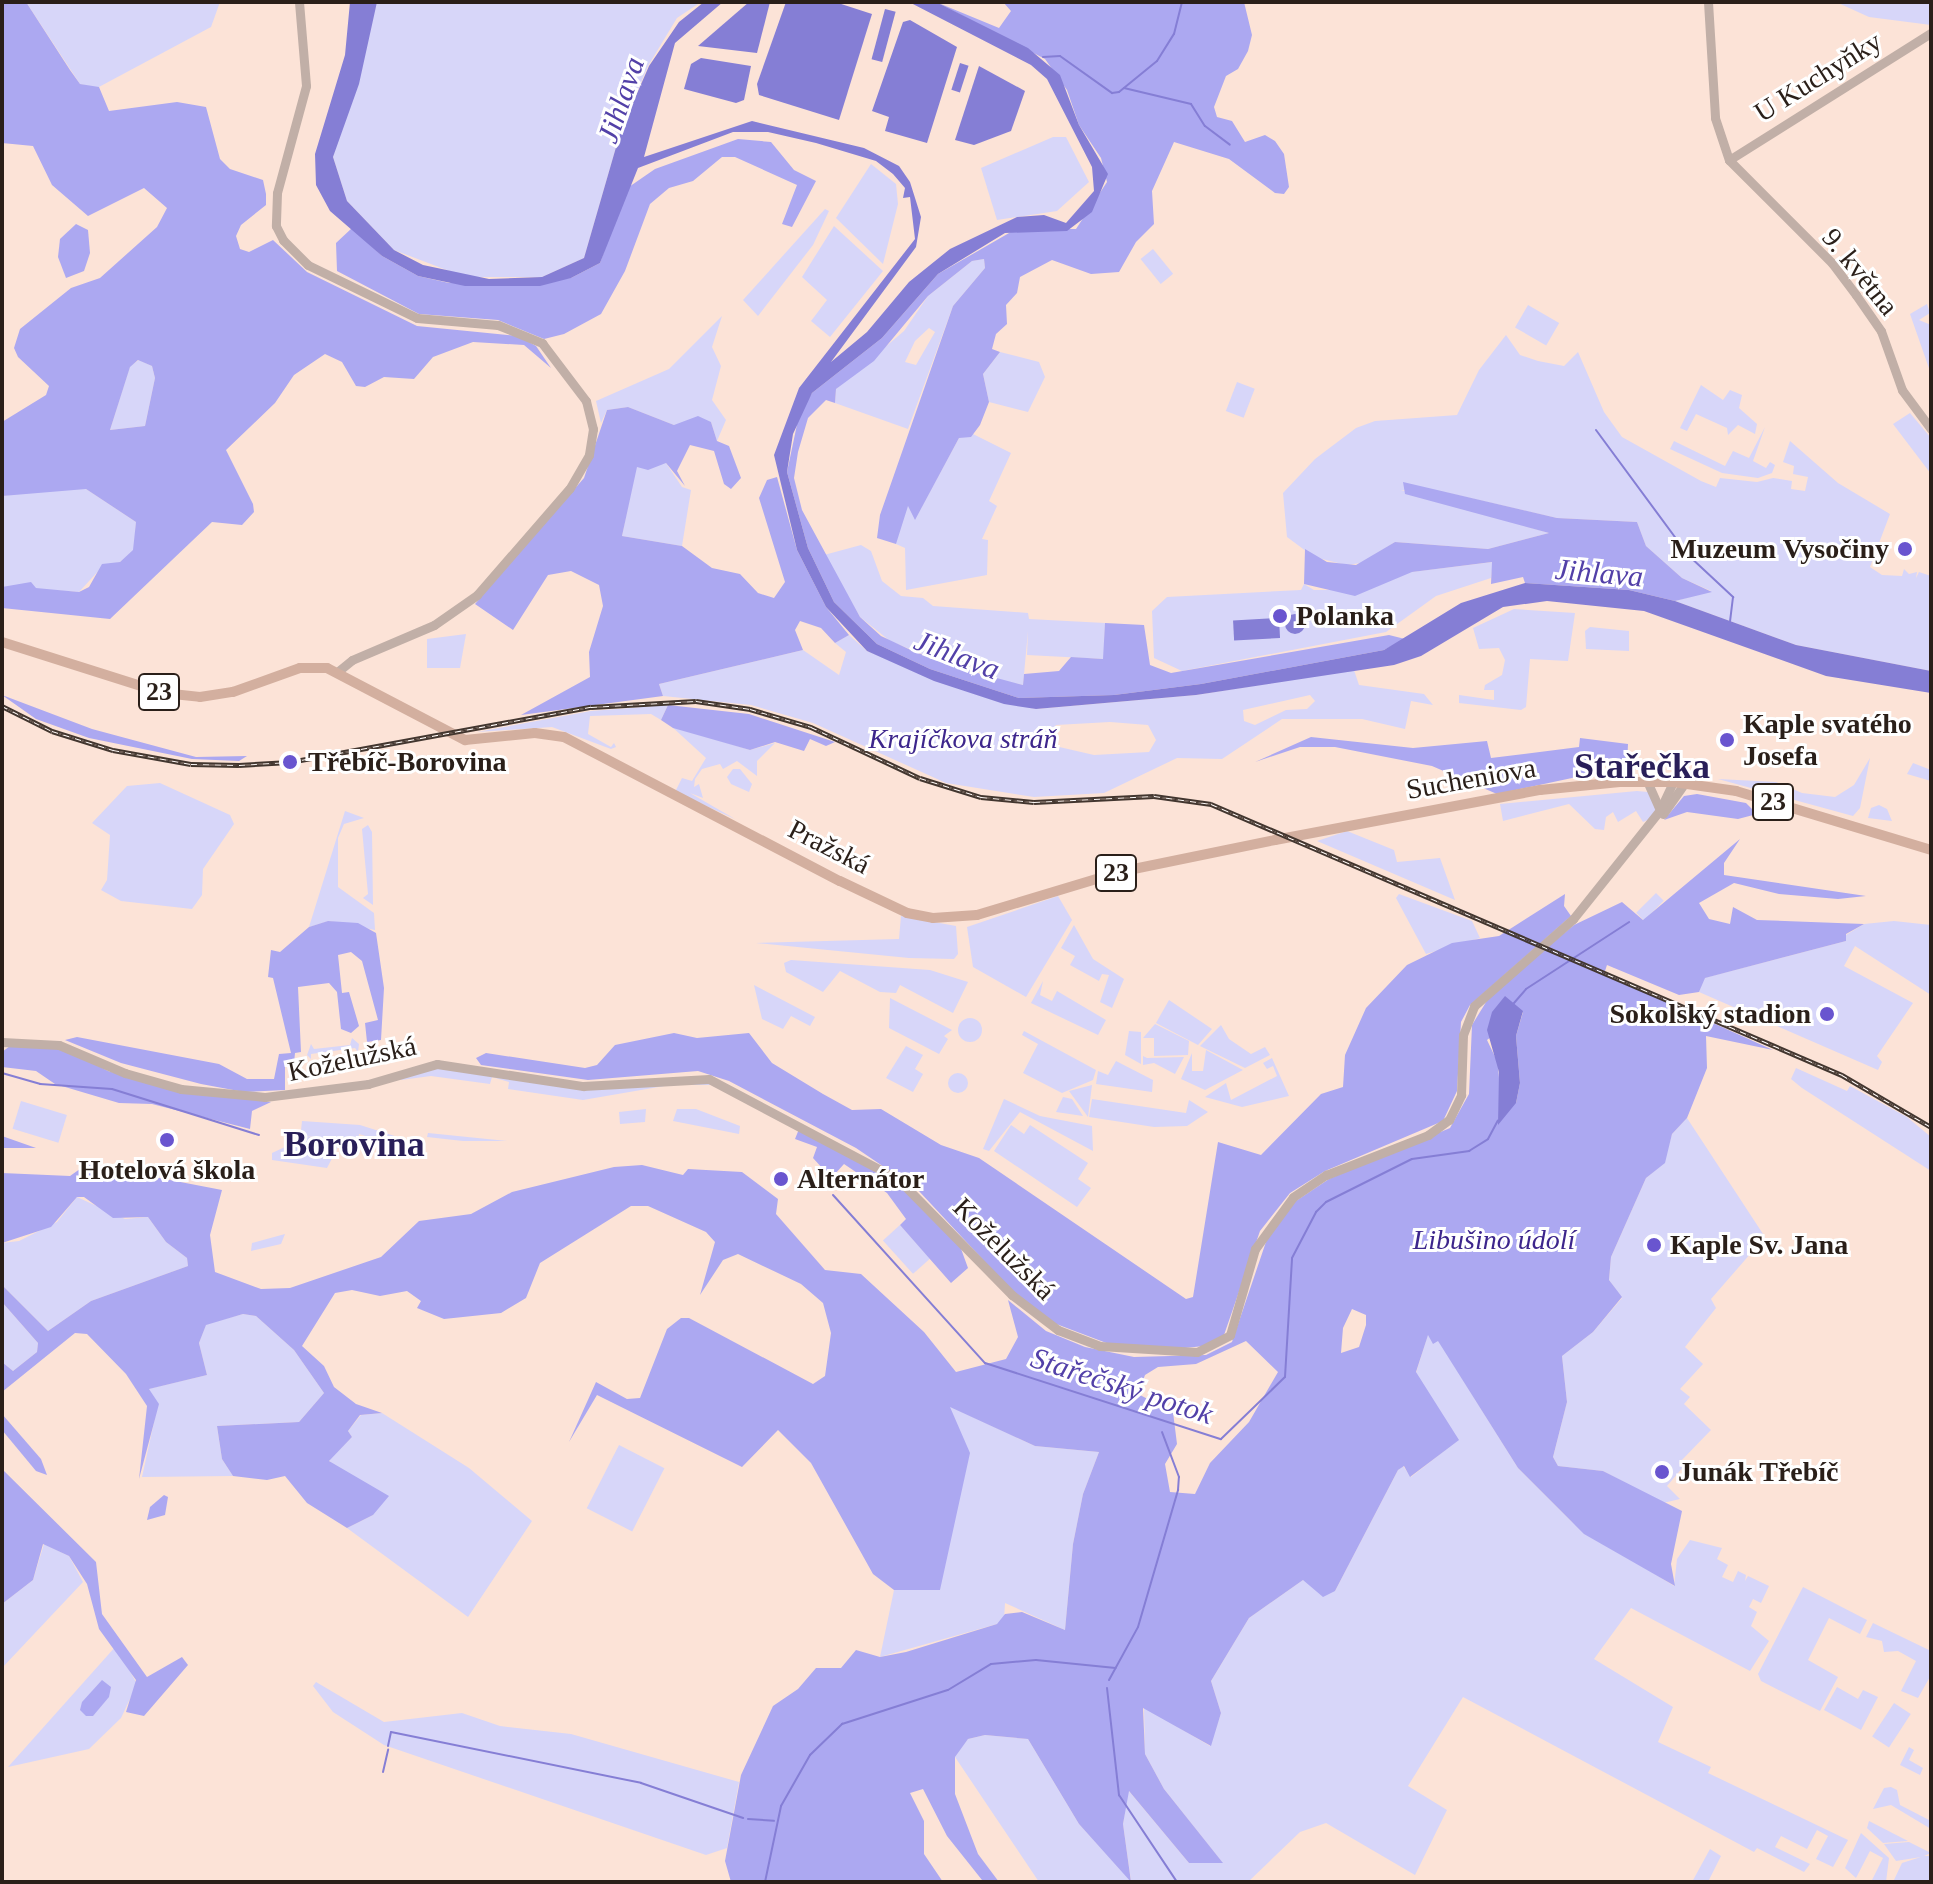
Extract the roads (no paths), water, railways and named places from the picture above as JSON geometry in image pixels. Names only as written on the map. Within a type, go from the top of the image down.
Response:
[{"type":"main road","points":[[299,2],[306,86],[277,193],[276,226],[283,240],[308,265],[417,318],[498,325],[530,336],[550,352],[586,401],[593,429],[589,455],[569,489],[477,595],[434,625],[352,660],[337,672]]},
{"type":"main road","points":[[1708,2],[1715,118],[1729,160]]},
{"type":"main road","name":"U Kuchyňky","points":[[1729,160],[1931,33]]},
{"type":"main road","name":"9. května","points":[[1729,160],[1832,263],[1887,344],[1902,390],[1931,429]]},
{"type":"main road","name":"Pražská","points":[[2,642],[163,693],[200,697],[318,667],[337,672],[465,740],[535,733],[577,742],[840,881],[907,913],[933,918],[961,918],[1119,872],[1347,827]]},
{"type":"main road","points":[[1647,781],[1660,810]]},
{"type":"main road","name":"Sucheniova","points":[[1347,827],[1540,790],[1647,781],[1673,782],[1736,791],[1931,850]]},
{"type":"main road","points":[[1632,848],[1660,810],[1673,782]]},
{"type":"main road","points":[[1632,848],[1685,783]]},
{"type":"main road","name":"Koželužská","points":[[2,1042],[59,1045],[125,1073],[181,1089],[265,1097],[368,1084],[437,1064],[589,1086],[709,1079],[898,1179],[1012,1295],[1058,1330],[1100,1346],[1191,1352],[1219,1345],[1230,1335],[1255,1249],[1293,1197],[1326,1175],[1428,1135],[1449,1120],[1461,1095],[1463,1035],[1474,1006],[1579,912],[1632,848]]},
{"type":"waterway","points":[[1043,57],[1060,56],[1112,93],[1119,92],[1157,61],[1174,34],[1182,2]]},
{"type":"waterway","points":[[1124,88],[1191,104],[1205,126],[1230,145]]},
{"type":"waterway","points":[[1596,430],[1688,555],[1733,597],[1730,622]]},
{"type":"waterway","name":"Stařečský potok","points":[[1514,1003],[1526,989],[1629,922]]},
{"type":"waterway","name":"Stařečský potok","points":[[2,1073],[40,1084],[112,1089],[259,1135]]},
{"type":"waterway","name":"Stařečský potok","points":[[833,1195],[985,1363],[1221,1439],[1285,1377],[1292,1258],[1316,1212],[1326,1202],[1412,1159],[1469,1151],[1488,1139],[1498,1120]]},
{"type":"waterway","name":"Stařečský potok","points":[[289,1141],[335,1152]]},
{"type":"waterway","points":[[1109,1680],[1138,1627],[1178,1490],[1179,1477],[1162,1432]]},
{"type":"waterway","points":[[765,1882],[781,1806],[810,1755],[842,1724],[948,1690],[991,1664],[1036,1660],[1116,1668]]},
{"type":"waterway","points":[[1107,1688],[1119,1795],[1177,1882]]},
{"type":"waterway","points":[[388,1746],[391,1732],[641,1783],[743,1818]]},
{"type":"waterway","points":[[383,1772],[388,1750]]},
{"type":"waterway","points":[[748,1819],[774,1821]]},
{"type":"railway","points":[[2,706],[52,731],[113,750],[191,764],[239,765],[290,762],[591,707],[696,701],[750,709],[811,727],[920,778],[981,797],[1034,802],[1154,796],[1211,804],[1842,1075],[1931,1127]]},
{"type":"place","name":"Muzeum Vysočiny","points":[[1905,549]]},
{"type":"place","name":"Polanka","points":[[1280,616]]},
{"type":"place","name":"Kaple svatého Josefa","points":[[1727,740]]},
{"type":"place","name":"Třebíč-Borovina","points":[[290,762]]},
{"type":"place","name":"Sokolský stadion","points":[[1827,1014]]},
{"type":"place","name":"Hotelová škola","points":[[167,1140]]},
{"type":"place","name":"Alternátor","points":[[781,1179]]},
{"type":"place","name":"Kaple Sv. Jana","points":[[1654,1245]]},
{"type":"place","name":"Junák Třebíč","points":[[1662,1472]]},
{"type":"district","name":"Stařečka","points":[[1642,767]]},
{"type":"district","name":"Borovina","points":[[354,1145]]},
{"type":"water label","name":"Jihlava","points":[[621,100]]},
{"type":"water label","name":"Jihlava","points":[[1599,573]]},
{"type":"water label","name":"Jihlava","points":[[957,655]]},
{"type":"park label","name":"Krajíčkova stráň","points":[[963,739]]},
{"type":"park label","name":"Libušino údolí","points":[[1494,1240]]}]
